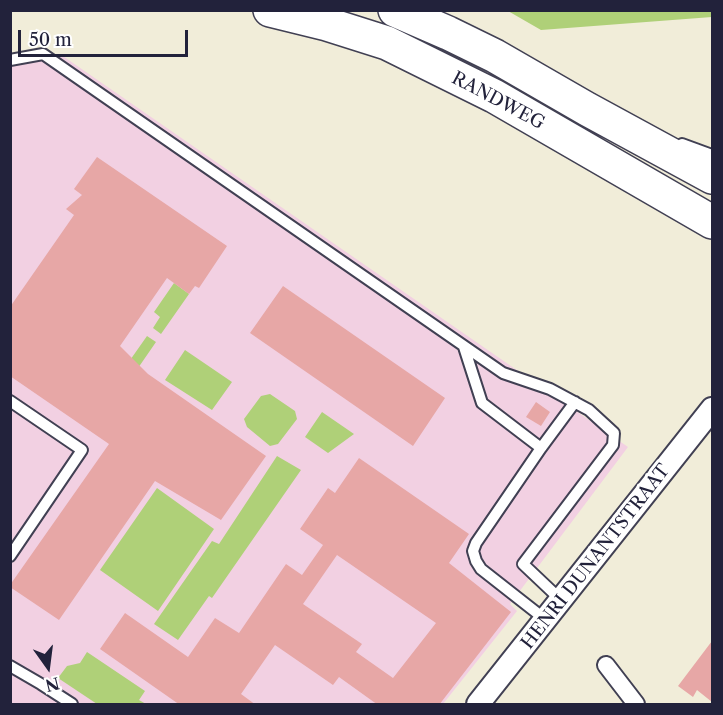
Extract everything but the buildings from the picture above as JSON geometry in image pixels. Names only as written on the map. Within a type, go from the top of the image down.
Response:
[{"type":"main road","name":"RANDWEG","points":[[270,10],[327,24],[387,43],[494,96],[712,222]]},
{"type":"main road","name":"RANDWEG","points":[[395,10],[495,56],[712,177]]},
{"type":"street","name":"HENRI DUNANTSTRAAT","points":[[478,705],[712,409]]},
{"type":"street","points":[[606,665],[636,705]]},
{"type":"lane","points":[[10,60],[44,54],[503,373],[550,389],[589,410],[614,433],[613,445],[523,564],[562,600]]},
{"type":"lane","points":[[587,109],[712,155]]},
{"type":"lane","points":[[464,347],[482,403],[542,448]]},
{"type":"lane","points":[[10,401],[82,450],[10,556]]},
{"type":"lane","points":[[546,620],[482,569],[473,551],[476,543],[574,402]]},
{"type":"lane","points":[[10,666],[72,705]]},
{"type":"shaded area","points":[[60,54],[628,447],[510,604],[517,611],[443,704],[11,704],[10,60]]},
{"type":"green space","points":[[712,10],[712,17],[541,30],[508,11]]},
{"type":"green space","points":[[174,283],[189,294],[161,334],[153,328],[160,317],[154,312]]},
{"type":"green space","points":[[147,336],[156,342],[127,384],[121,373]]},
{"type":"green space","points":[[185,350],[232,382],[212,410],[165,380]]},
{"type":"green space","points":[[270,394],[295,411],[297,419],[278,444],[270,446],[247,427],[244,419],[261,396]]},
{"type":"green space","points":[[322,412],[354,434],[328,453],[305,437]]},
{"type":"green space","points":[[277,456],[301,470],[212,598],[209,596],[178,640],[154,624],[212,541],[219,544]]},
{"type":"green space","points":[[157,488],[214,529],[158,611],[100,570]]},
{"type":"green space","points":[[87,652],[145,691],[139,700],[146,704],[97,704],[58,678],[67,666],[80,663]]}]
